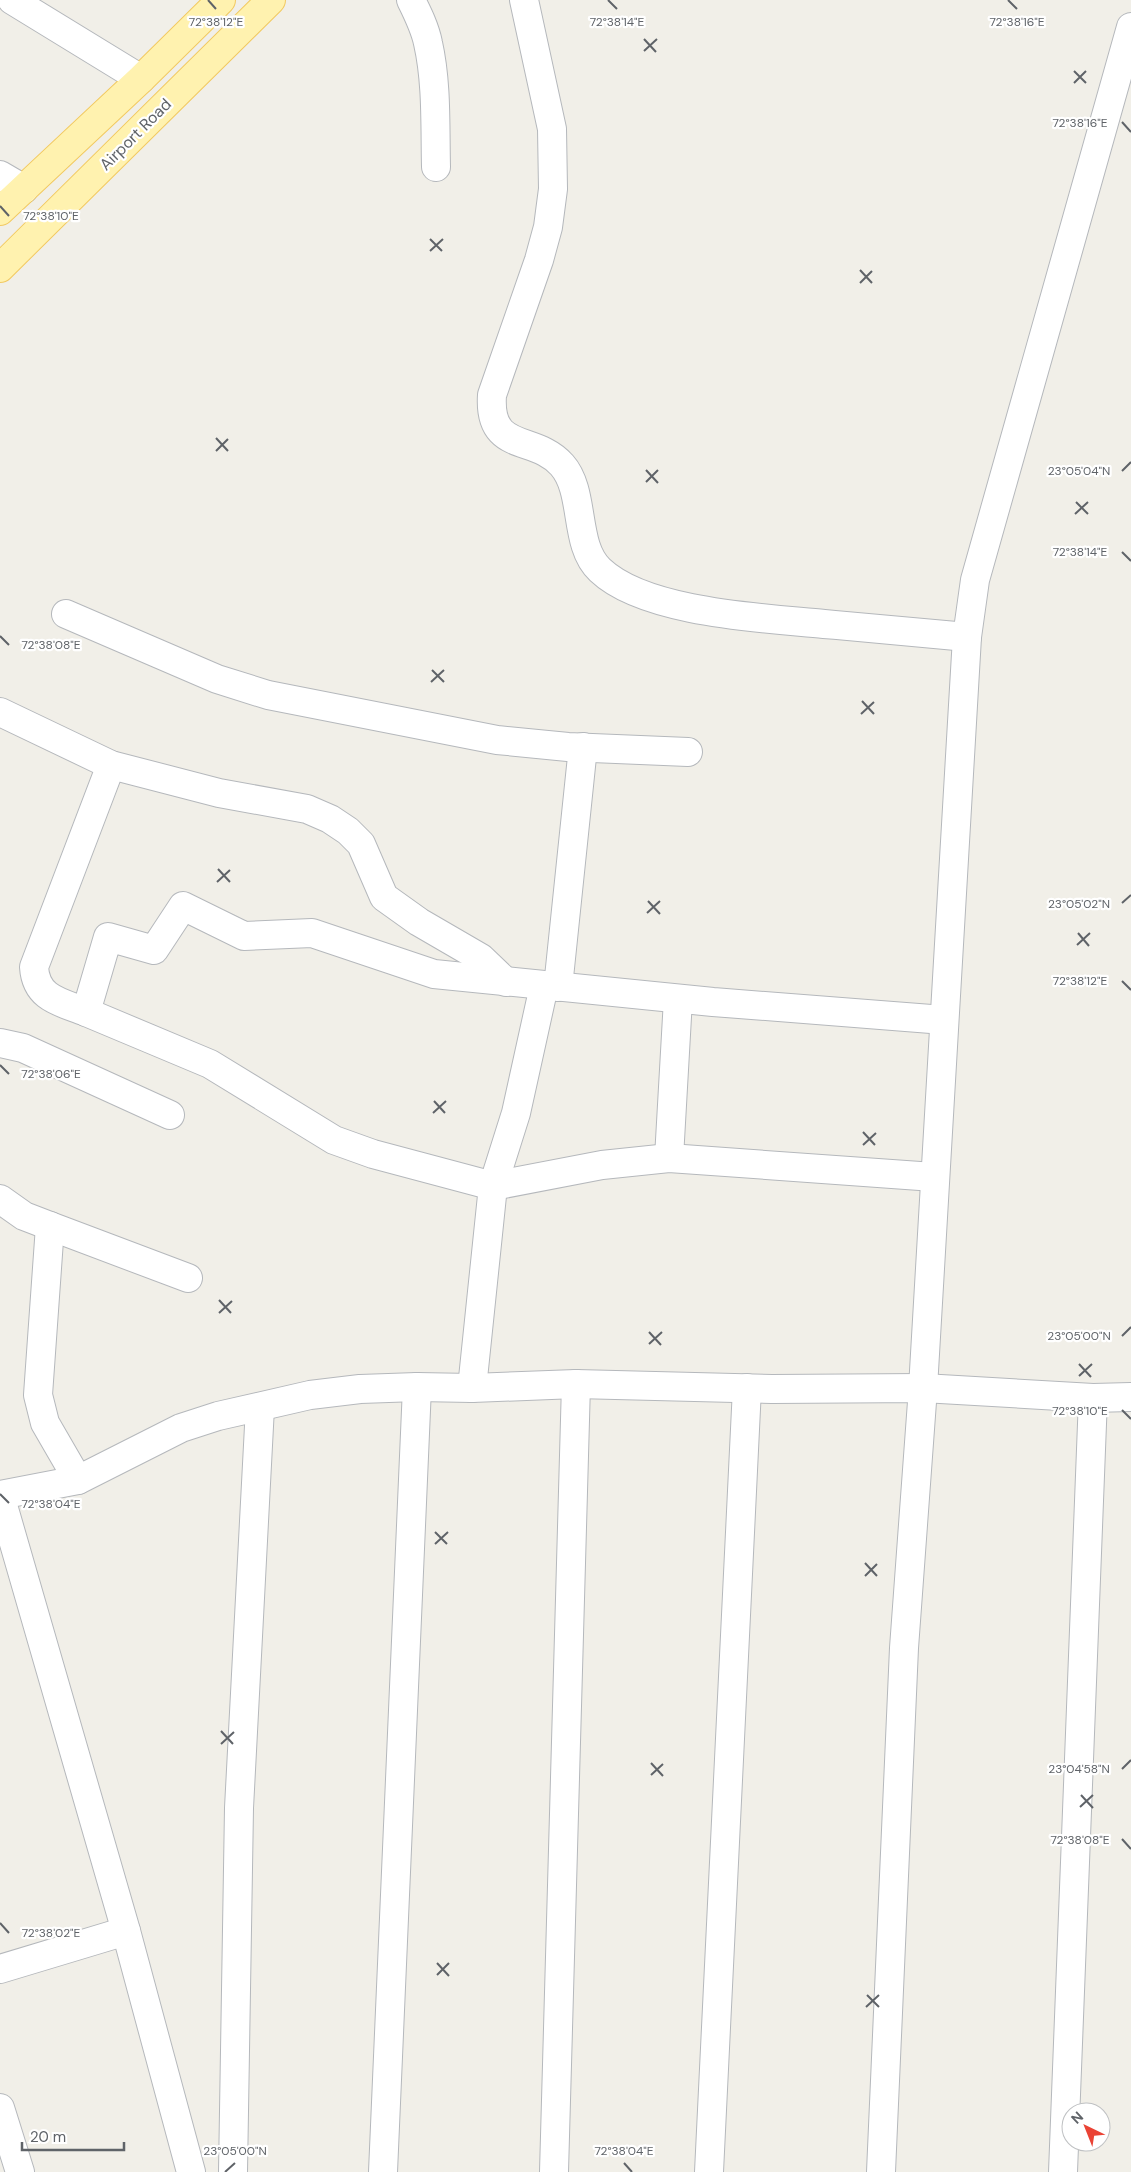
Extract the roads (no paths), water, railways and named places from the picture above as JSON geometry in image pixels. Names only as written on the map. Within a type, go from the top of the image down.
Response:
[{"type":"main road","points":[[0,211],[142,79],[221,0]]},
{"type":"main road","name":"Airport Road","points":[[0,268],[271,0]]},
{"type":"street","points":[[12,0],[142,79]]},
{"type":"street","points":[[411,0],[422,22],[433,76],[436,167]]},
{"type":"street","points":[[524,0],[552,130],[553,189],[548,227],[539,260],[492,395],[491,411],[493,421],[507,436],[548,455],[561,464],[573,485],[591,559],[599,570],[618,583],[642,595],[737,616],[967,637]]},
{"type":"street","points":[[881,2172],[904,1648],[922,1388],[967,637],[975,580],[1131,27]]},
{"type":"street","points":[[0,175],[24,189]]},
{"type":"street","points":[[66,614],[216,679],[268,695],[497,740],[584,747],[688,752]]},
{"type":"street","points":[[0,712],[110,766],[219,793],[307,809],[330,819],[361,844],[384,897],[419,922],[481,958],[506,982]]},
{"type":"street","points":[[472,1388],[493,1186],[516,1114],[551,986],[584,747]]},
{"type":"street","points":[[110,766],[34,967],[38,985],[44,994],[53,999],[210,1064],[334,1140],[373,1154],[493,1186],[602,1165],[669,1158],[934,1176]]},
{"type":"street","points":[[86,1012],[108,938],[154,950],[183,906],[244,936],[312,933],[434,974],[678,999],[944,1020]]},
{"type":"street","points":[[669,1158],[678,999]]},
{"type":"street","points":[[0,1043],[23,1048],[170,1116]]},
{"type":"street","points":[[0,1199],[24,1216],[188,1278]]},
{"type":"street","points":[[50,1226],[38,1395],[45,1423],[78,1480]]},
{"type":"street","points":[[554,2172],[576,1384]]},
{"type":"street","points":[[191,2172],[126,1931],[0,1495],[78,1480],[181,1428],[218,1416],[310,1394],[360,1388],[472,1388],[576,1384],[746,1388],[922,1388],[1093,1398],[1131,1397]]},
{"type":"street","points":[[383,2172],[417,1387]]},
{"type":"street","points":[[709,2172],[746,1388]]},
{"type":"street","points":[[1063,2172],[1093,1398]]},
{"type":"street","points":[[233,2172],[239,1808],[260,1407]]},
{"type":"street","points":[[0,1969],[126,1931]]},
{"type":"street","points":[[0,2108],[20,2172]]}]
